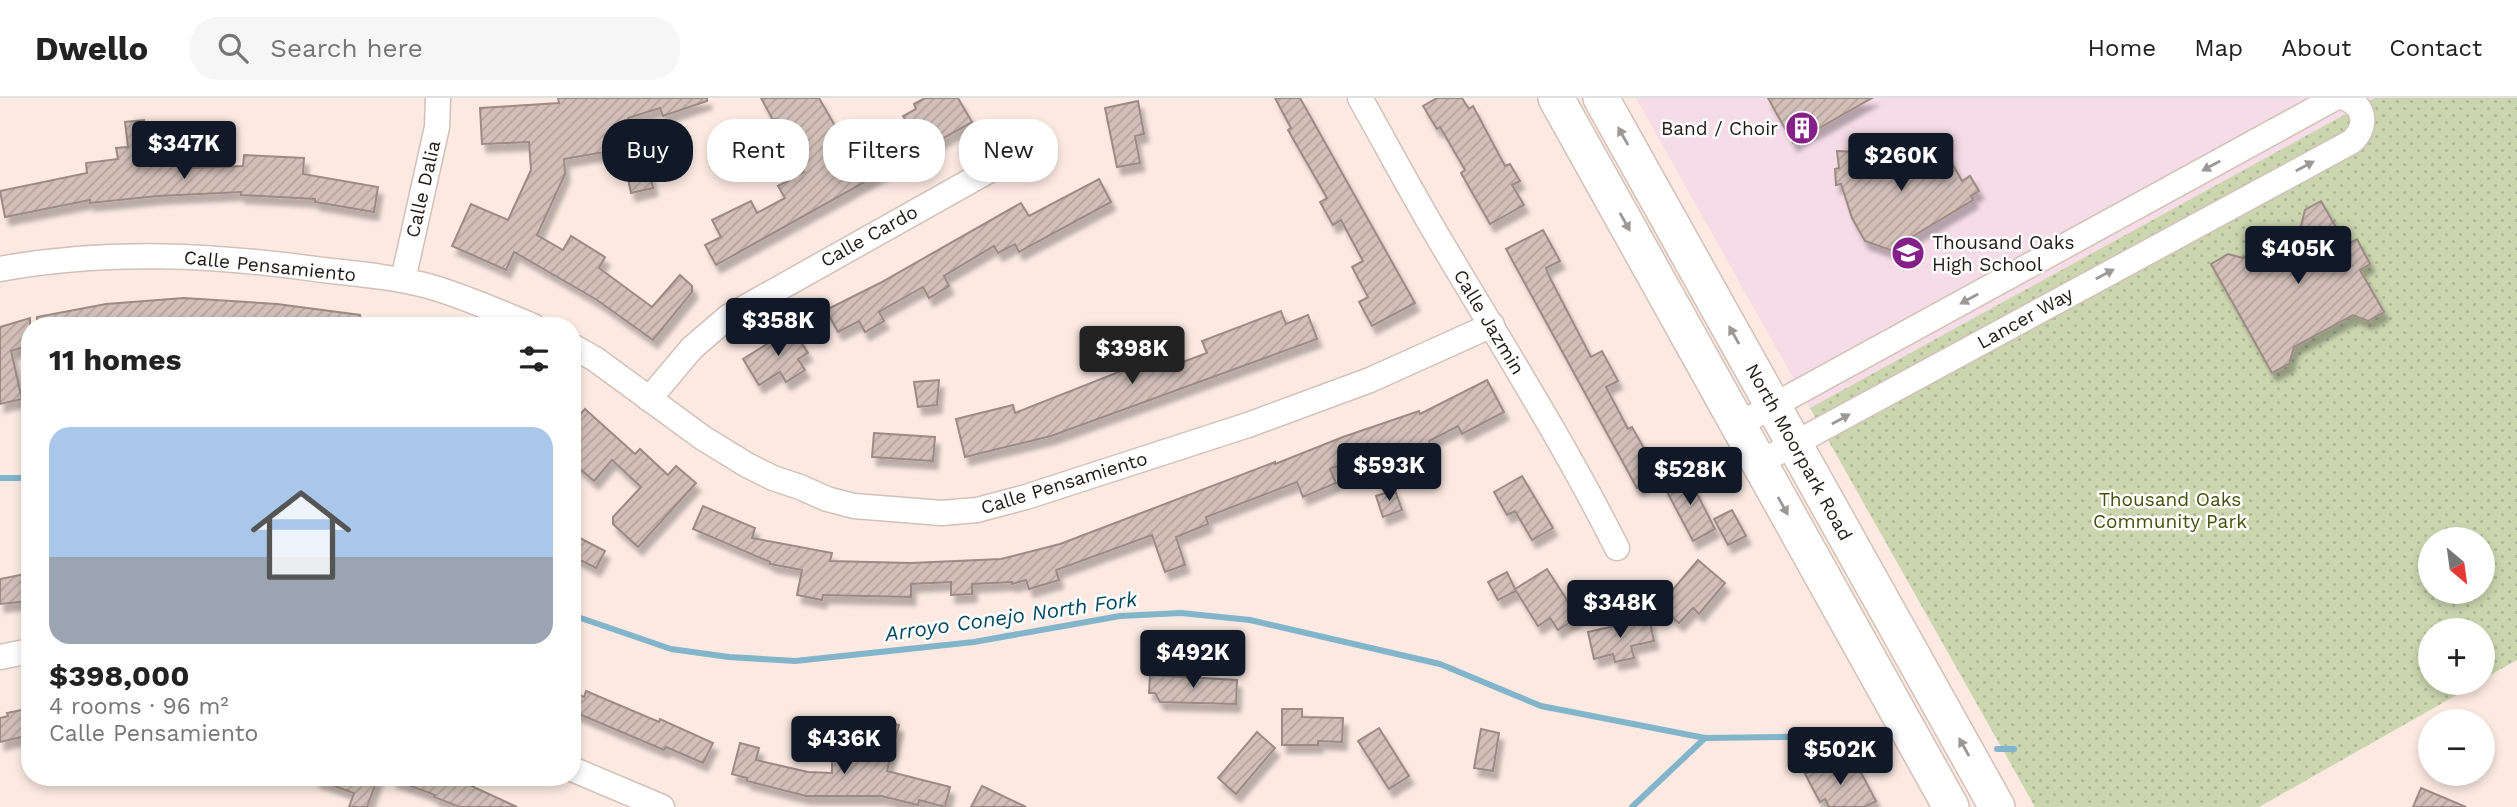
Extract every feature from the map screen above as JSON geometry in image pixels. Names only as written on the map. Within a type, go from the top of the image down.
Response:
[{"type":"main road","name":"North Moorpark Road","points":[[1556,98],[1951,807]]},
{"type":"main road","name":"North Moorpark Road","points":[[1601,98],[1997,807]]},
{"type":"street","name":"Calle Dalia","points":[[403,280],[437,127],[438,98]]},
{"type":"street","name":"Calle Jazmin","points":[[1360,98],[1617,548]]},
{"type":"street","points":[[1738,425],[2335,98]]},
{"type":"street","name":"Lancer Way","points":[[1759,463],[2351,142],[2361,131],[2363,116],[2355,103],[2344,98]]},
{"type":"street","name":"Calle Cardo","points":[[649,399],[692,348],[728,317],[969,182]]},
{"type":"street","name":"Calle Pensamiento","points":[[0,269],[90,257],[188,256],[253,260],[403,280],[454,294],[511,317]]},
{"type":"street","name":"Calle Pensamiento","points":[[581,351],[747,465],[827,499],[854,506],[942,513],[977,510],[1026,497],[1248,425],[1370,380],[1492,325]]},
{"type":"street","points":[[0,657],[21,653]]},
{"type":"street","points":[[581,773],[662,807]]},
{"type":"shaded area","name":"Thousand Oaks High School","points":[[1636,98],[2375,98],[1810,408]]},
{"type":"green space","name":"Thousand Oaks Community Park","points":[[2375,98],[2517,98],[2517,660],[2495,672],[2495,618],[2418,618],[2418,695],[2457,695],[2432,709],[2418,709],[2418,717],[2259,807],[2035,807],[1810,408]]},
{"type":"building","points":[[558,98],[707,98],[707,101],[663,116],[660,108],[628,119],[602,119],[602,152],[564,159],[565,174],[537,235],[563,250],[571,236],[605,257],[599,268],[652,307],[680,275],[692,286],[692,292],[653,340],[597,300],[514,252],[506,270],[452,246],[471,204],[508,220],[531,170],[529,142],[482,144],[480,108],[559,103]]},
{"type":"building","points":[[761,98],[819,98],[831,119],[823,119],[823,182],[865,182],[716,265],[705,245],[721,237],[712,220],[751,201],[757,213],[785,198],[778,186],[785,182],[809,182],[809,119],[772,119]]},
{"type":"building","points":[[925,98],[958,98],[970,119],[959,119],[959,129],[945,137],[945,119],[905,119],[903,116],[916,109],[914,104]]},
{"type":"building","points":[[1275,98],[1300,98],[1415,303],[1372,326],[1359,302],[1368,297],[1352,267],[1363,261],[1341,220],[1333,225],[1320,202],[1327,198],[1288,130],[1291,128]]},
{"type":"building","points":[[1437,98],[1462,98],[1469,109],[1473,106],[1505,166],[1510,164],[1520,181],[1512,185],[1524,205],[1490,224],[1461,173],[1465,170],[1440,127],[1437,129],[1423,106]]},
{"type":"building","name":"Band / Choir","points":[[1768,98],[1872,98],[1793,143]]},
{"type":"building","points":[[1138,101],[1144,134],[1135,136],[1140,163],[1117,167],[1105,108]]},
{"type":"building","points":[[144,120],[148,155],[192,153],[193,168],[243,166],[244,155],[304,158],[303,174],[378,187],[374,212],[315,202],[315,199],[241,195],[241,192],[90,203],[90,200],[5,217],[0,191],[87,173],[86,163],[118,159],[116,148],[128,147],[125,122]]},
{"type":"building","points":[[1940,142],[1962,181],[1970,176],[1979,191],[1971,196],[1973,200],[1890,250],[1865,241],[1852,218],[1841,184],[1836,185],[1835,169],[1839,168],[1837,151],[1864,152],[1864,160],[1887,163],[1911,150],[1914,156]]},
{"type":"building","points":[[1099,179],[1111,202],[1019,252],[1015,244],[998,253],[994,246],[944,276],[949,286],[929,298],[923,287],[879,312],[884,321],[865,332],[859,321],[838,332],[826,310],[880,283],[1021,203],[1029,216]]},
{"type":"building","points":[[629,182],[652,182],[653,188],[631,193]]},
{"type":"building","points":[[2321,201],[2346,245],[2357,239],[2370,264],[2360,270],[2384,312],[2368,321],[2353,315],[2294,347],[2289,364],[2272,373],[2211,264],[2228,254],[2243,258],[2301,226],[2305,210]]},
{"type":"building","points":[[1543,230],[1560,261],[1546,268],[1549,276],[1591,357],[1602,351],[1618,381],[1606,387],[1628,429],[1632,427],[1659,475],[1637,488],[1506,249]]},
{"type":"building","points":[[184,298],[277,304],[360,317],[37,317],[106,304]]},
{"type":"building","points":[[1281,311],[1286,324],[1308,315],[1317,339],[1051,436],[965,457],[956,419],[1013,405],[1015,413],[1149,360],[1153,370],[1164,369],[1207,353],[1202,341]]},
{"type":"building","points":[[21,321],[21,348],[11,351],[21,399],[0,404],[0,327]]},
{"type":"building","points":[[792,328],[808,353],[798,359],[805,370],[786,382],[780,372],[759,385],[743,359]]},
{"type":"building","points":[[939,380],[937,405],[918,407],[914,382]]},
{"type":"building","points":[[1487,380],[1504,412],[1462,434],[1458,426],[1429,441],[1431,446],[1374,466],[1370,452],[1330,469],[1336,483],[1303,497],[1297,482],[1206,517],[1208,524],[1176,537],[1185,565],[1165,572],[1152,535],[1056,570],[1059,580],[1029,589],[1026,580],[1012,584],[972,584],[972,594],[951,595],[951,582],[911,584],[911,597],[823,595],[822,600],[797,595],[802,570],[770,564],[693,529],[703,506],[755,528],[752,538],[832,553],[830,561],[911,563],[1001,559],[1060,544],[1343,437],[1419,411],[1420,414]]},
{"type":"building","points":[[585,409],[635,454],[640,449],[668,475],[676,466],[696,483],[638,547],[613,524],[613,517],[641,487],[612,460],[594,481],[581,470],[581,413]]},
{"type":"building","points":[[874,433],[935,437],[933,461],[872,457]]},
{"type":"building","points":[[1687,474],[1715,529],[1693,541],[1664,486]]},
{"type":"building","points":[[1522,476],[1553,528],[1532,540],[1515,511],[1507,515],[1494,492]]},
{"type":"building","points":[[1395,490],[1402,510],[1383,517],[1376,496]]},
{"type":"building","points":[[1732,510],[1746,536],[1728,545],[1714,519]]},
{"type":"building","points":[[581,539],[605,551],[596,568],[581,560]]},
{"type":"building","points":[[1698,560],[1725,583],[1699,614],[1693,608],[1679,623],[1659,606]]},
{"type":"building","points":[[1547,569],[1578,617],[1558,630],[1550,618],[1538,626],[1516,591],[1498,600],[1488,582],[1507,572],[1515,589]]},
{"type":"building","points":[[21,575],[21,602],[0,604],[0,579]]},
{"type":"building","points":[[1649,618],[1654,641],[1631,646],[1634,658],[1615,662],[1613,654],[1594,659],[1588,632]]},
{"type":"building","points":[[1150,675],[1237,680],[1236,704],[1160,702],[1155,693],[1149,693]]},
{"type":"building","points":[[586,691],[659,722],[660,719],[713,743],[703,763],[666,747],[664,750],[581,715],[581,696],[584,697]]},
{"type":"building","points":[[1282,709],[1302,709],[1302,717],[1343,718],[1342,742],[1318,741],[1318,745],[1282,745]]},
{"type":"building","points":[[21,710],[21,737],[0,742],[0,718],[8,716],[7,713]]},
{"type":"building","points":[[883,721],[899,725],[887,771],[950,787],[945,807],[919,800],[918,805],[881,796],[806,796],[747,781],[747,778],[732,774],[740,743],[759,748],[756,760],[808,772],[832,773],[832,761],[873,761]]},
{"type":"building","points":[[1379,728],[1409,776],[1389,789],[1358,741]]},
{"type":"building","points":[[1481,729],[1499,733],[1493,771],[1474,768]]},
{"type":"building","points":[[1257,732],[1275,748],[1236,794],[1218,778]]},
{"type":"building","points":[[1828,761],[1838,778],[1858,767],[1876,801],[1865,807],[1829,807],[1825,799],[1820,802],[1805,774]]},
{"type":"building","points":[[334,786],[375,786],[367,807],[349,807],[354,793]]},
{"type":"building","points":[[411,786],[472,786],[517,807],[460,807],[434,797],[435,795]]},
{"type":"building","points":[[982,786],[1026,807],[971,807]]},
{"type":"building","points":[[2421,788],[2466,807],[2413,807]]},
{"type":"waterway","name":"Arroyo Conejo North Fork","points":[[0,478],[21,478]]},
{"type":"waterway","name":"Arroyo Conejo North Fork","points":[[581,618],[671,649],[729,657],[795,661],[974,642],[1120,616],[1181,613],[1250,620],[1440,664],[1541,706],[1705,738],[1843,736]]},
{"type":"waterway","points":[[1632,807],[1705,738]]},
{"type":"waterway","name":"Arroyo Conejo North Fork","points":[[1997,749],[2014,749]]},
{"type":"place","name":"Band / Choir","points":[[1802,128]]},
{"type":"place","name":"Thousand Oaks High School","points":[[1908,253]]}]
